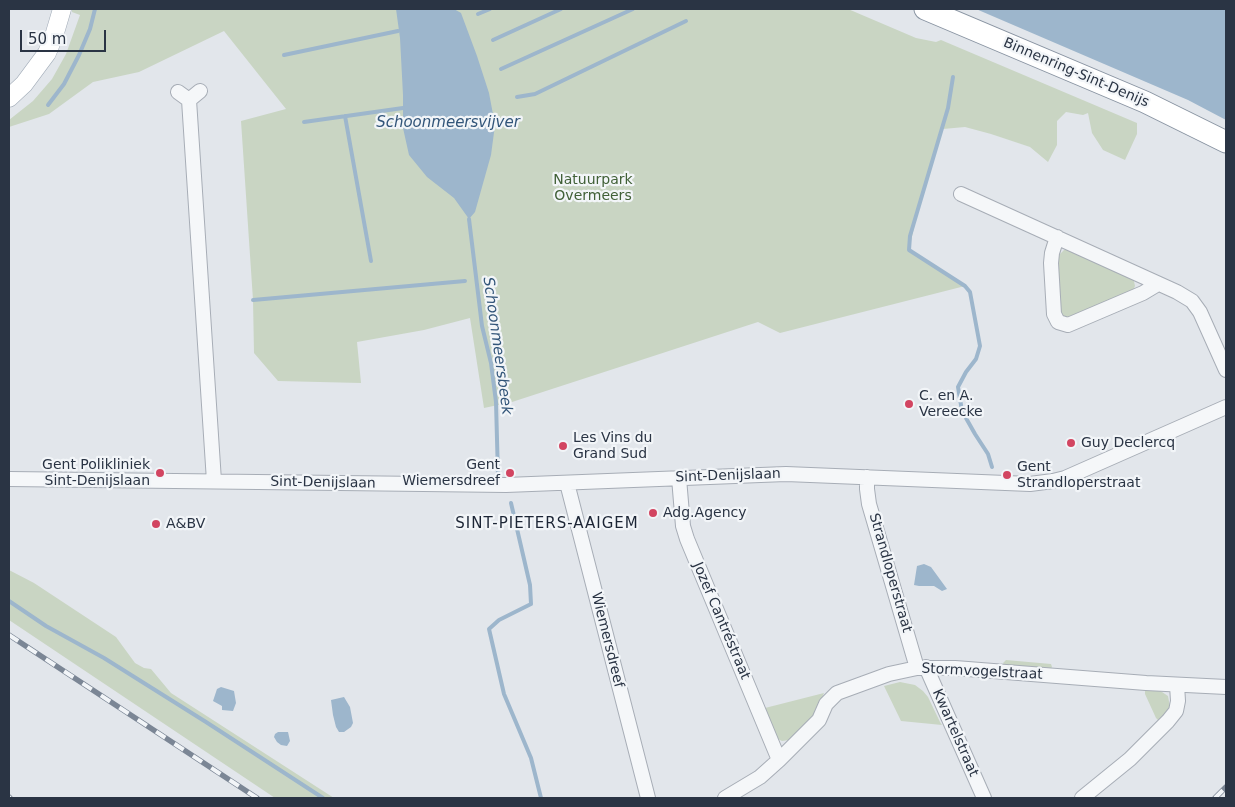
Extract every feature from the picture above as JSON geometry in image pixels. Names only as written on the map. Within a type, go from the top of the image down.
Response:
[{"type":"highway","name":"Binnenring-Sint-Denijs","points":[[925,9],[1145,102],[1226,142]]},
{"type":"main road","points":[[9,98],[24,84],[46,53],[54,36],[62,9]]},
{"type":"street","points":[[200,91],[184,96],[214,481]]},
{"type":"street","points":[[961,194],[1192,301],[1200,312],[1226,370]]},
{"type":"street","points":[[1057,237],[1050,263],[1054,314],[1058,322],[1068,325],[1143,293],[1158,284]]},
{"type":"street","name":"Sint-Denijslaan","points":[[9,479],[506,485],[760,474],[1030,484],[1053,481],[1095,465],[1226,407]]},
{"type":"street","name":"Strandloperstraat","points":[[867,477],[869,504],[922,667]]},
{"type":"street","name":"Jozef Cantréstraat","points":[[679,478],[683,526],[687,539],[779,760]]},
{"type":"street","name":"Wiemersdreef","points":[[567,483],[648,798]]},
{"type":"street","name":"Stormvogelstraat","points":[[725,798],[760,778],[819,720],[826,704],[837,693],[889,674],[922,667],[1226,687]]},
{"type":"street","name":"Kwartelstraat","points":[[922,667],[984,798]]},
{"type":"street","points":[[1082,798],[1130,759],[1168,721],[1176,711],[1178,701],[1177,685]]},
{"type":"green space","name":"Natuurpark Overmeers","points":[[72,9],[848,9],[916,38],[936,42],[941,40],[1137,123],[1137,134],[1125,160],[1103,150],[1092,133],[1088,113],[1083,115],[1066,112],[1057,121],[1057,145],[1048,162],[1030,147],[991,134],[965,127],[943,129],[921,197],[909,250],[965,286],[780,333],[758,322],[512,402],[484,408],[470,318],[424,330],[357,342],[361,383],[278,381],[254,353],[253,300],[241,121],[286,109],[224,31],[139,72],[93,82],[49,114],[9,127],[9,120],[33,101],[52,79],[66,54],[80,15],[72,12]]},
{"type":"green space","points":[[1073,249],[1133,277],[1135,286],[1132,293],[1070,318],[1063,316],[1059,311],[1057,257],[1064,250]]},
{"type":"green space","points":[[9,570],[34,583],[116,637],[135,663],[144,668],[151,669],[171,693],[334,798],[275,798],[9,620]]},
{"type":"green space","points":[[1006,660],[1051,664],[1052,667],[1050,670],[1005,666],[1003,663]]},
{"type":"green space","points":[[900,682],[915,685],[923,691],[942,725],[901,721],[884,686]]},
{"type":"green space","points":[[1145,690],[1159,690],[1168,696],[1170,707],[1168,712],[1159,721],[1145,694]]},
{"type":"green space","points":[[824,693],[815,714],[789,740],[782,741],[776,738],[765,708]]},
{"type":"water","name":"Schoonmeersvijver","points":[[396,9],[454,9],[461,13],[477,56],[489,93],[495,125],[491,155],[475,212],[469,219],[454,198],[427,177],[409,155],[403,128],[400,38]]},
{"type":"water","points":[[976,9],[1225,9],[1226,120],[1188,100]]},
{"type":"water","points":[[924,564],[931,567],[947,589],[942,591],[934,586],[914,585],[917,566]]},
{"type":"water","points":[[221,687],[234,691],[236,703],[233,711],[222,710],[222,706],[213,701],[217,689]]},
{"type":"water","points":[[344,697],[350,707],[353,723],[344,732],[339,732],[333,715],[331,700]]},
{"type":"water","points":[[278,732],[288,732],[290,741],[287,746],[277,742],[274,737]]},
{"type":"waterway","points":[[48,105],[64,84],[79,55],[90,29],[95,9]]},
{"type":"waterway","points":[[478,14],[490,9]]},
{"type":"waterway","points":[[493,40],[561,9]]},
{"type":"waterway","points":[[501,69],[633,9]]},
{"type":"waterway","points":[[517,97],[535,94],[686,21]]},
{"type":"waterway","points":[[284,55],[398,31]]},
{"type":"waterway","points":[[953,77],[948,108],[910,236],[909,250],[965,286],[970,292],[980,346],[976,359],[958,387],[962,411],[988,454],[992,467]]},
{"type":"waterway","points":[[304,122],[403,108]]},
{"type":"waterway","points":[[345,116],[371,261]]},
{"type":"waterway","name":"Schoonmeersbeek","points":[[469,219],[482,326],[491,363],[496,402],[498,476]]},
{"type":"waterway","points":[[253,300],[465,281]]},
{"type":"waterway","name":"Schoonmeersbeek","points":[[511,503],[530,585],[531,604],[499,620],[489,629],[504,694],[531,758],[541,798]]},
{"type":"waterway","points":[[9,601],[46,626],[104,658],[323,798]]},
{"type":"railway","points":[[9,635],[257,798]]},
{"type":"railway","points":[[1215,798],[1226,787]]},
{"type":"place","name":"C. en A. Vereecke","points":[[909,404]]},
{"type":"place","name":"Guy Declercq","points":[[1071,443]]},
{"type":"place","name":"Les Vins du Grand Sud","points":[[563,446]]},
{"type":"place","name":"Gent Polikliniek Sint-Denijslaan","points":[[160,473]]},
{"type":"place","name":"Gent Wiemersdreef","points":[[510,473]]},
{"type":"place","name":"Gent Strandloperstraat","points":[[1007,475]]},
{"type":"place","name":"Adg.Agency","points":[[653,513]]},
{"type":"place","name":"A&BV","points":[[156,524]]},
{"type":"district","name":"SINT-PIETERS-AAIGEM","points":[[547,524]]}]
